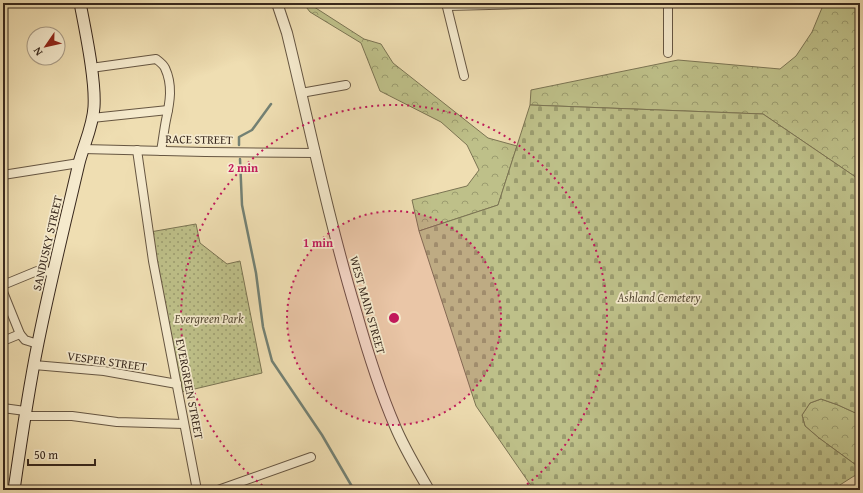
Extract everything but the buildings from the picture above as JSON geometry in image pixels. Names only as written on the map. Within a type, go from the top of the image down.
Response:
[{"type":"main road","name":"SANDUSKY STREET","points":[[14,490],[25,413],[38,344],[79,163],[92,118],[94,96],[91,68],[80,3]]},
{"type":"street","name":"WEST MAIN STREET","points":[[278,3],[287,33],[338,247],[371,361],[395,427],[406,450],[429,490]]},
{"type":"street","points":[[464,76],[446,5],[574,3]]},
{"type":"street","points":[[668,3],[668,53]]},
{"type":"street","points":[[91,68],[156,59],[165,67],[170,91],[161,151]]},
{"type":"street","points":[[301,93],[346,85]]},
{"type":"street","points":[[92,118],[168,110]]},
{"type":"street","name":"RACE STREET","points":[[83,149],[316,153]]},
{"type":"street","name":"EVERGREEN STREET","points":[[137,150],[153,261],[197,490]]},
{"type":"street","points":[[3,175],[79,163]]},
{"type":"street","points":[[3,285],[37,271],[54,272]]},
{"type":"street","points":[[3,292],[20,334],[25,340],[38,344]]},
{"type":"street","points":[[3,340],[20,334]]},
{"type":"street","name":"VESPER STREET","points":[[34,365],[104,371],[177,384]]},
{"type":"street","points":[[3,408],[25,413],[72,416],[118,422],[184,424]]},
{"type":"street","points":[[218,490],[311,457]]},
{"type":"green space","points":[[303,3],[308,3],[364,39],[381,44],[393,63],[488,138],[517,146],[498,205],[419,231],[412,200],[467,186],[479,170],[467,145],[441,122],[380,91],[361,43],[310,12]]},
{"type":"green space","points":[[824,3],[860,3],[860,180],[763,114],[530,105],[531,90],[678,60],[780,69],[796,56],[812,32]]},
{"type":"green space","name":"Ashland Cemetery","points":[[530,105],[763,114],[860,180],[860,415],[821,399],[810,403],[802,415],[805,426],[860,468],[860,475],[854,476],[832,490],[534,490],[476,406],[419,231],[498,205]]},
{"type":"green space","name":"Evergreen Park","points":[[196,224],[200,243],[227,264],[240,261],[262,373],[182,392],[150,232]]},
{"type":"green space","points":[[821,399],[860,415],[860,468],[805,426],[802,415],[810,403]]},
{"type":"waterway","points":[[239,145],[239,137],[252,130],[271,104]]},
{"type":"waterway","points":[[240,159],[242,205],[256,273],[263,327],[272,361],[322,435],[354,490]]}]
